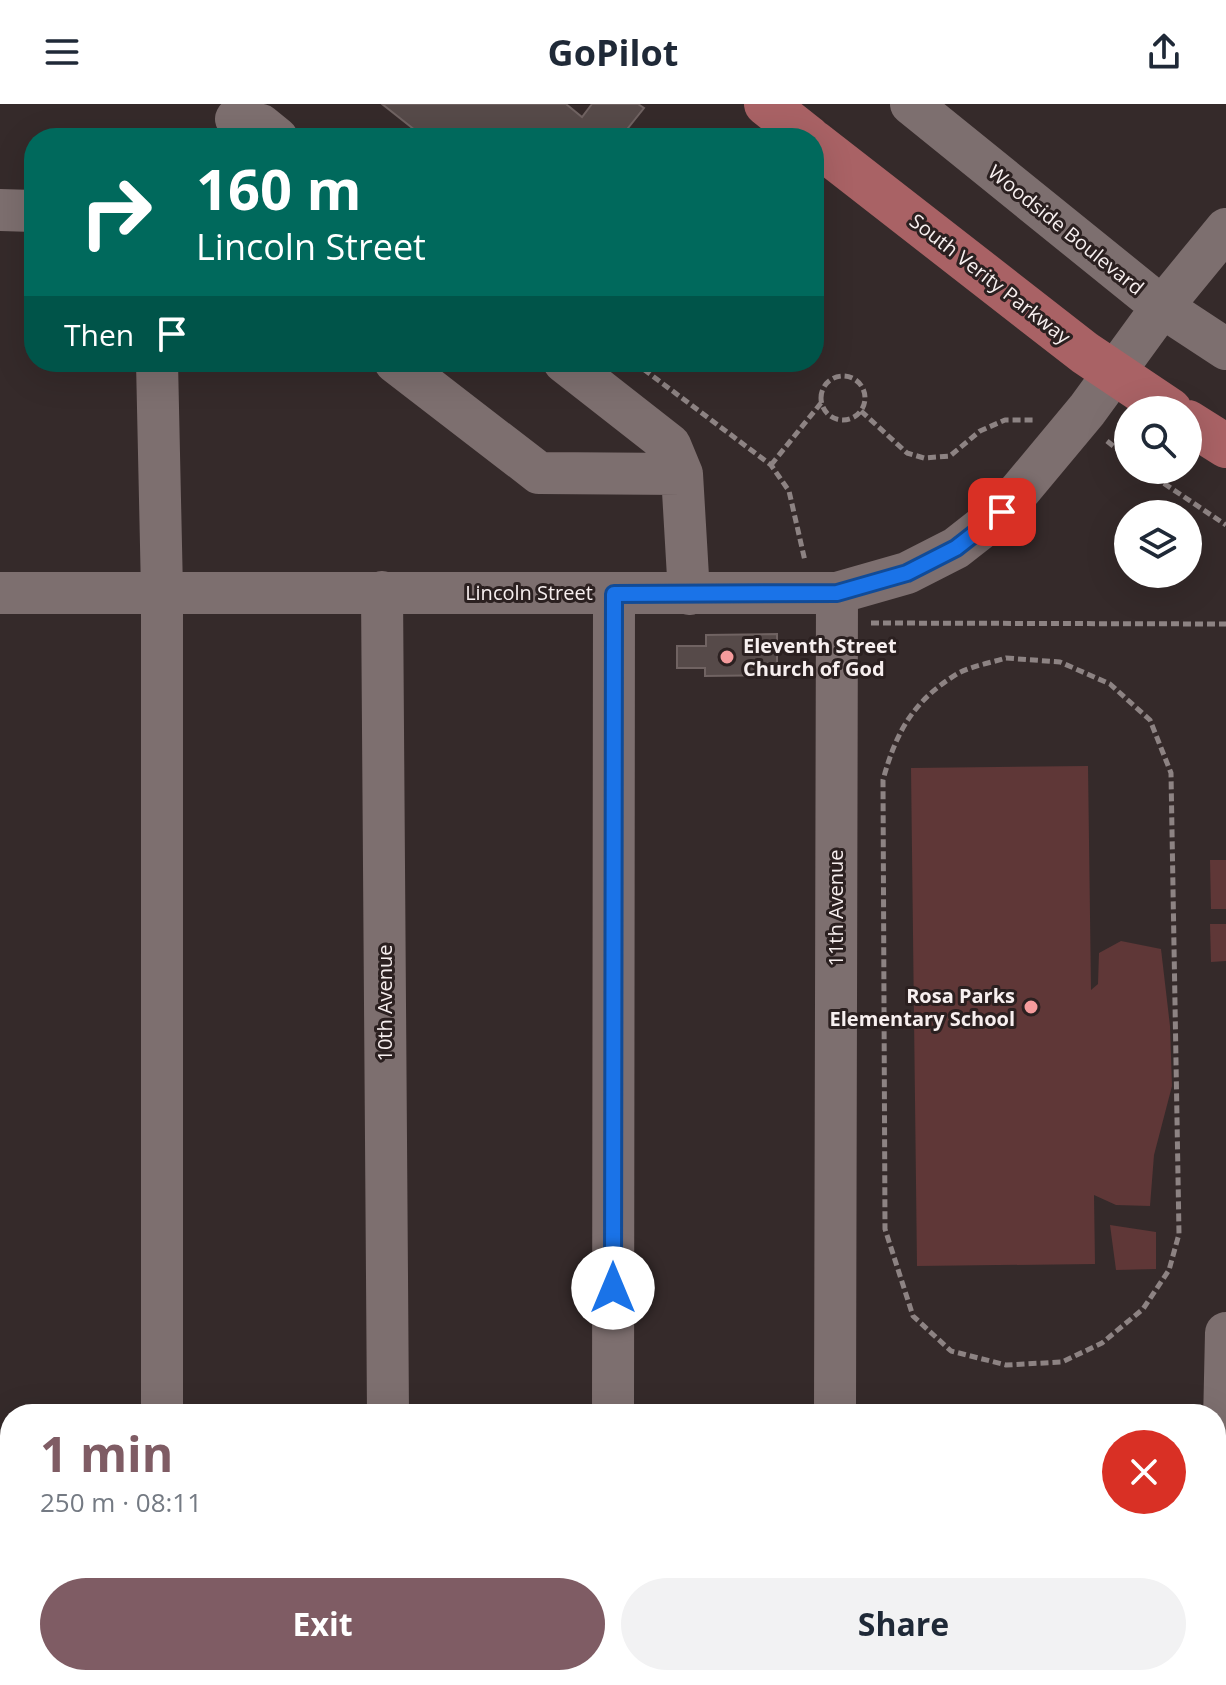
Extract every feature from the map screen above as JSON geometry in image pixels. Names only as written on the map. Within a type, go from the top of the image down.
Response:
[{"type":"main road","name":"South Verity Parkway","points":[[766,104],[797,128]]},
{"type":"main road","name":"South Verity Parkway","points":[[824,149],[1115,374],[1149,396]]},
{"type":"main road","points":[[1202,431],[1226,446]]},
{"type":"street","name":"Woodside Boulevard","points":[[911,104],[1162,307],[1226,349]]},
{"type":"street","points":[[235,120],[265,128]]},
{"type":"street","points":[[0,210],[24,211]]},
{"type":"street","name":"Lincoln Street","points":[[0,593],[835,595],[907,573],[956,548],[1002,512],[1036,475],[1115,374],[1162,307],[1226,229]]},
{"type":"street","points":[[157,372],[162,591],[162,1404]]},
{"type":"street","points":[[408,372],[539,473],[682,474]]},
{"type":"street","points":[[577,372],[670,445],[682,474],[689,594]]},
{"type":"street","name":"10th Avenue","points":[[382,592],[388,1404]]},
{"type":"street","points":[[613,1404],[614,594]]},
{"type":"street","name":"11th Avenue","points":[[835,595],[835,1404]]},
{"type":"street","points":[[1223,1404],[1226,1333]]},
{"type":"path","points":[[647,372],[771,465],[789,491],[835,595],[1226,624]]},
{"type":"path","points":[[771,465],[821,403],[827,382],[847,376],[854,379],[865,397],[861,411],[850,419],[835,419],[821,403]]},
{"type":"path","points":[[861,411],[907,453],[924,458],[950,456],[980,431],[1005,420],[1038,420]]},
{"type":"path","points":[[1104,439],[1114,447]]},
{"type":"path","points":[[1165,484],[1226,525]]},
{"type":"path","points":[[1006,658],[1060,662],[1110,684],[1150,720],[1171,773],[1179,1234],[1169,1270],[1143,1309],[1102,1343],[1062,1362],[1006,1365],[951,1351],[913,1316],[885,1229],[883,780],[891,749],[912,710],[959,673],[1006,658]]},
{"type":"shaded area","points":[[1088,766],[1091,990],[1098,984],[1099,953],[1121,941],[1161,949],[1170,1026],[1172,1086],[1154,1155],[1150,1206],[1116,1205],[1094,1195],[1095,1264],[917,1266],[911,768]]},
{"type":"shaded area","points":[[1210,860],[1226,860],[1226,909],[1211,909]]},
{"type":"shaded area","points":[[1210,924],[1226,924],[1226,961],[1211,962]]},
{"type":"shaded area","points":[[1110,1225],[1156,1232],[1156,1269],[1116,1270]]},
{"type":"building","points":[[382,104],[566,104],[582,117],[592,104],[638,104],[644,108],[628,128],[412,128]]},
{"type":"building","name":"Eleventh Street Church of God","points":[[777,634],[777,675],[705,676],[705,668],[677,668],[677,646],[706,646],[706,635]]},
{"type":"place","name":"Eleventh Street Church of God","points":[[727,657]]},
{"type":"place","name":"Rosa Parks Elementary School","points":[[1031,1007]]},
{"type":"route","points":[[613,1288],[614,594],[837,593],[907,573],[956,548],[1002,512]]}]
